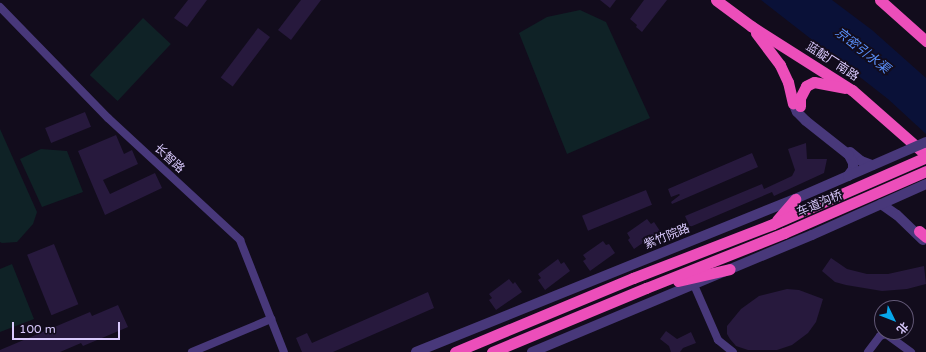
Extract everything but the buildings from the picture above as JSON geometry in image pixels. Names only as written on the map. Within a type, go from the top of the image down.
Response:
[{"type":"highway","name":"蓝靛厂南路","points":[[716,0],[750,26],[852,90],[926,156]]},
{"type":"highway","points":[[880,0],[926,41]]},
{"type":"highway","points":[[750,26],[780,65],[797,105]]},
{"type":"highway","points":[[797,105],[806,86],[814,82],[852,90]]},
{"type":"highway","name":"车道沟桥","points":[[773,224],[926,156]]},
{"type":"highway","name":"车道沟桥","points":[[646,288],[784,233],[926,171]]},
{"type":"highway","points":[[455,352],[633,278],[773,224],[795,200]]},
{"type":"highway","points":[[492,352],[646,288],[730,270]]},
{"type":"street","name":"长智路","points":[[0,7],[108,118],[240,240],[284,352]]},
{"type":"street","points":[[797,105],[797,112],[806,121],[861,161],[872,165]]},
{"type":"street","points":[[830,138],[849,156],[853,163],[854,169],[848,176]]},
{"type":"street","name":"紫竹院路","points":[[416,352],[795,200],[926,142]]},
{"type":"street","points":[[532,352],[730,270],[926,184]]},
{"type":"street","points":[[896,198],[905,217],[921,234],[926,242]]},
{"type":"street","points":[[881,204],[921,234]]},
{"type":"street","points":[[694,285],[718,340],[733,352]]},
{"type":"street","points":[[192,352],[271,319]]},
{"type":"street","points":[[868,352],[880,336],[886,334],[911,352]]},
{"type":"green space","points":[[580,10],[606,22],[650,118],[567,154],[519,33],[547,17]]},
{"type":"green space","points":[[143,18],[171,44],[118,101],[90,75]]},
{"type":"green space","points":[[0,129],[37,212],[33,224],[17,242],[0,242]]},
{"type":"green space","points":[[41,149],[67,151],[83,192],[42,207],[20,159]]},
{"type":"green space","points":[[12,264],[34,319],[0,332],[0,269]]},
{"type":"water","name":"京密引水渠","points":[[761,0],[832,0],[872,30],[926,78],[926,134],[888,99]]}]
